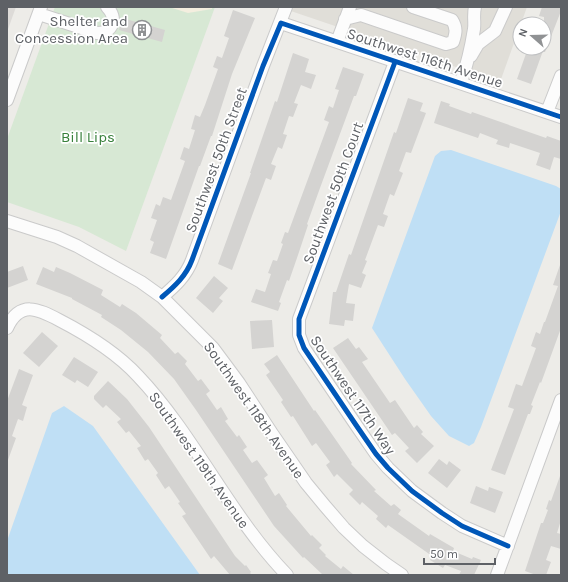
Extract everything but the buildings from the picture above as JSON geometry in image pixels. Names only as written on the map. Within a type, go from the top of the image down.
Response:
[{"type":"street","points":[[7,100],[40,10],[97,33],[101,33],[110,28],[114,20],[112,11],[107,7]]},
{"type":"street","name":"Southwest 50th Street","points":[[162,297],[179,281],[192,260],[286,7]]},
{"type":"street","points":[[337,42],[350,7]]},
{"type":"street","points":[[345,19],[361,15],[446,44],[453,42],[456,34],[455,26],[452,20],[413,7]]},
{"type":"street","points":[[469,59],[476,7]]},
{"type":"street","points":[[460,82],[469,59],[478,44],[495,31],[506,7]]},
{"type":"street","name":"Southwest 116th Avenue","points":[[281,23],[561,116]]},
{"type":"street","name":"Southwest 50th Court","points":[[299,335],[299,319],[395,62]]},
{"type":"street","points":[[547,112],[561,76]]},
{"type":"street","name":"Southwest 118th Avenue","points":[[7,221],[77,246],[141,282],[162,297],[212,348],[239,383],[306,483],[329,512],[363,546],[402,575]]},
{"type":"street","name":"Southwest 119th Avenue","points":[[7,328],[12,319],[22,311],[37,309],[78,329],[100,343],[138,375],[176,422],[245,525],[286,575]]},
{"type":"street","name":"Southwest 117th Way","points":[[299,335],[304,348],[372,448],[388,468],[412,491],[462,526],[508,546]]},
{"type":"street","points":[[497,575],[561,400]]},
{"type":"shaded area","points":[[7,7],[16,7],[7,32]]},
{"type":"shaded area","points":[[279,7],[527,7],[524,16],[512,16],[512,49],[500,82]]},
{"type":"green space","name":"Bill Lips","points":[[55,7],[215,7],[126,251],[79,227],[7,202],[7,139]]},
{"type":"sand","points":[[169,7],[212,7],[212,9],[188,13]]},
{"type":"water","points":[[451,150],[561,189],[561,211],[481,427],[474,443],[469,446],[449,436],[431,416],[372,328],[435,156],[441,151]]},
{"type":"water","points":[[64,406],[93,426],[200,575],[7,575],[7,541],[52,413]]},
{"type":"cycle path","points":[[162,297],[180,280],[190,266],[263,66],[281,23],[561,117]]},
{"type":"cycle path","points":[[395,62],[299,319],[299,335],[304,348],[376,454],[388,468],[412,491],[442,513],[462,526],[508,546]]},
{"type":"place","name":"Shelter and Concession Area","points":[[142,30]]}]
